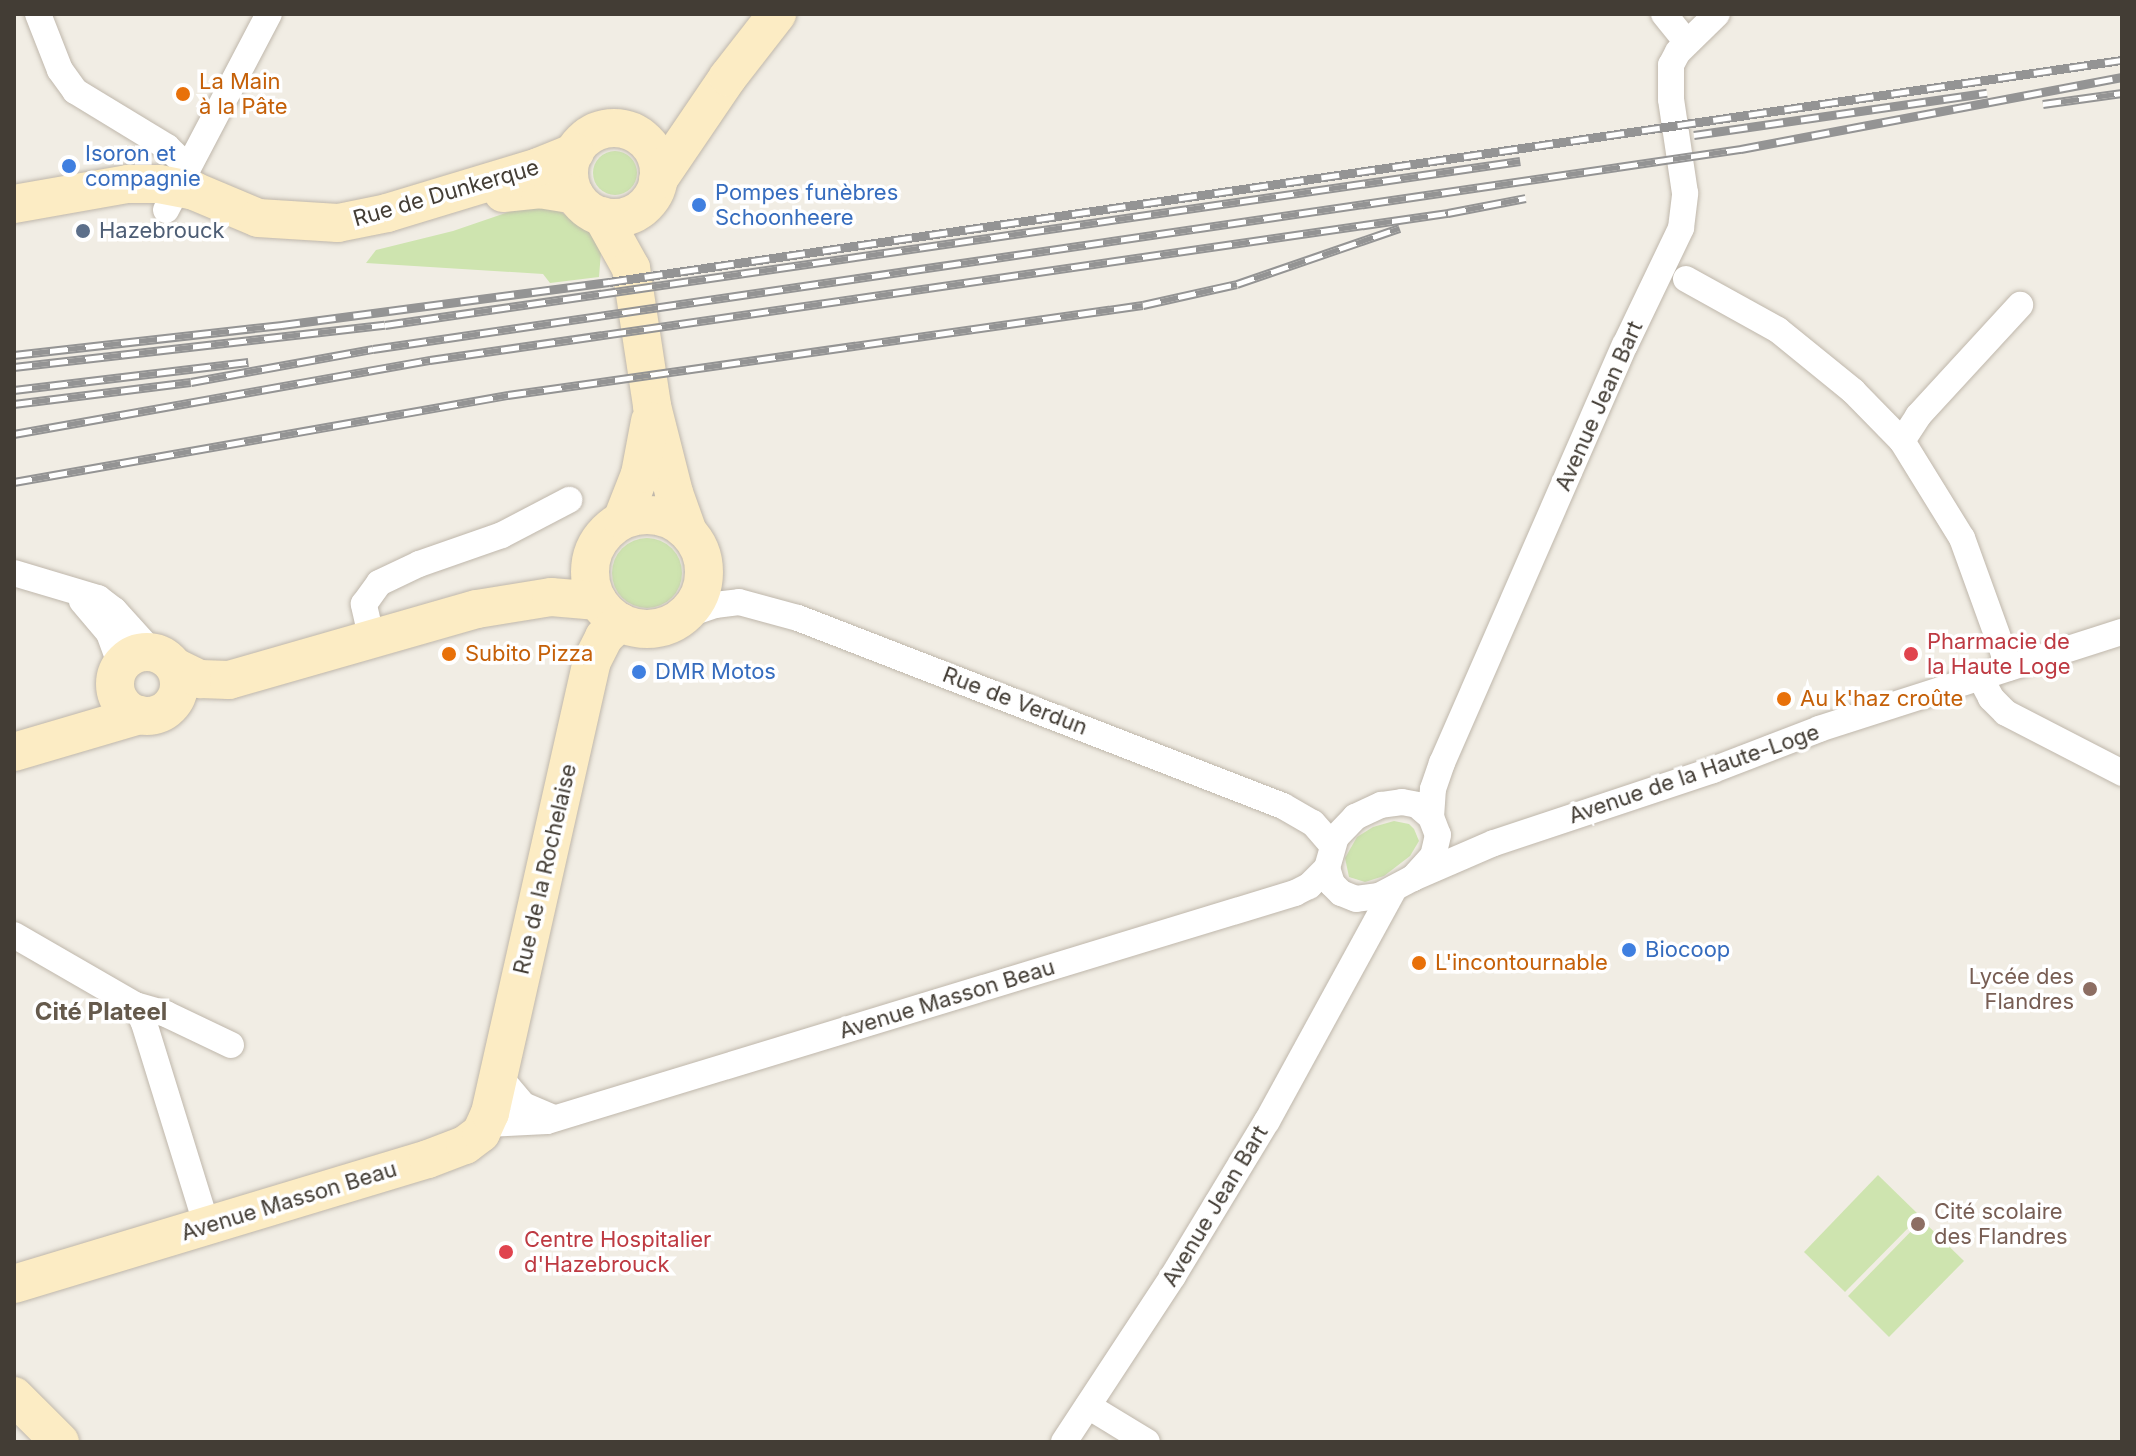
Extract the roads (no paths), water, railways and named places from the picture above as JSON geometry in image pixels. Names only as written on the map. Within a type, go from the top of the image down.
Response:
[{"type":"main road","points":[[589,206],[629,215],[654,189],[728,77],[777,14]]},
{"type":"main road","points":[[637,134],[677,115],[728,77]]},
{"type":"main road","points":[[477,609],[551,597],[609,612],[653,629],[683,616],[697,599],[704,579],[700,550],[688,532],[674,493],[652,406],[631,268],[654,189],[654,154],[637,134],[623,129],[602,130],[584,140],[575,152],[569,172],[631,268]]},
{"type":"main road","name":"Rue de Dunkerque","points":[[178,188],[258,218],[338,223],[402,208],[538,167],[575,152]]},
{"type":"main road","points":[[14,204],[139,183],[178,188]]},
{"type":"main road","name":"Rue de Dunkerque","points":[[178,188],[253,234],[317,239],[376,230],[518,190],[549,189],[589,206]]},
{"type":"main road","points":[[609,612],[590,577],[643,460],[652,406]]},
{"type":"main road","points":[[14,752],[145,683],[247,677],[477,609],[551,577],[609,533],[641,515],[660,516],[688,532]]},
{"type":"main road","name":"Rue de la Rochelaise","points":[[487,1124],[592,661],[604,637],[609,612]]},
{"type":"main road","points":[[14,739],[90,717],[145,683]]},
{"type":"main road","name":"Avenue Masson Beau","points":[[14,1284],[441,1155],[471,1142],[487,1124]]},
{"type":"main road","points":[[14,1396],[60,1442]]},
{"type":"street","points":[[38,14],[55,58],[75,91],[167,147],[178,188]]},
{"type":"street","points":[[178,188],[269,14]]},
{"type":"street","points":[[1664,14],[1687,42],[1717,14]]},
{"type":"street","name":"Avenue Jean Bart","points":[[1434,824],[1433,789],[1442,763],[1625,345],[1681,228],[1685,193],[1670,73],[1674,58],[1687,42]]},
{"type":"street","points":[[1686,279],[1778,330],[1860,398],[1902,441],[1962,538],[2009,668]]},
{"type":"street","points":[[1902,441],[1918,416],[2020,305]]},
{"type":"street","points":[[372,640],[364,604],[379,583],[419,564],[491,541],[569,500]]},
{"type":"street","points":[[14,573],[67,588],[102,623],[145,683]]},
{"type":"street","name":"Rue de Verdun","points":[[683,616],[715,605],[739,602],[798,618],[1283,806],[1313,823],[1330,856]]},
{"type":"street","name":"Avenue de la Haute-Loge","points":[[1404,884],[1494,843],[1980,677],[2122,632]]},
{"type":"street","points":[[1980,677],[1991,698],[2006,713],[2122,773]]},
{"type":"street","name":"Avenue Jean Bart","points":[[1389,804],[1421,784],[1442,763]]},
{"type":"street","points":[[1413,803],[1434,824],[1433,856],[1404,884],[1366,899],[1345,896],[1332,884],[1330,856],[1355,817],[1389,804],[1413,803]]},
{"type":"street","name":"Avenue de la Haute-Loge","points":[[1434,824],[1456,842],[1494,843]]},
{"type":"street","name":"Avenue Masson Beau","points":[[487,1124],[559,1117],[1295,893],[1309,886],[1330,856]]},
{"type":"street","name":"Avenue Jean Bart","points":[[1064,1442],[1261,1131],[1354,963],[1404,884]]},
{"type":"street","name":"Avenue Jean Bart","points":[[1345,896],[1355,922],[1354,963]]},
{"type":"street","points":[[14,935],[135,1005],[166,1014],[231,1045]]},
{"type":"street","points":[[135,1005],[144,1023],[207,1226]]},
{"type":"street","points":[[498,1075],[523,1105],[541,1115],[559,1117]]},
{"type":"street","points":[[1088,1406],[1147,1442]]},
{"type":"railway","points":[[14,355],[282,325],[609,282],[2122,60]]},
{"type":"railway","points":[[14,404],[191,382],[373,349],[1741,149],[2122,77]]},
{"type":"railway","points":[[1694,135],[1987,93]]},
{"type":"railway","points":[[2043,104],[2122,93]]},
{"type":"railway","points":[[14,367],[385,325],[1520,161]]},
{"type":"railway","points":[[14,434],[430,360],[1448,213],[1526,198]]},
{"type":"railway","points":[[14,482],[508,395],[1143,305],[1237,284],[1400,228]]},
{"type":"railway","points":[[14,390],[248,362]]},
{"type":"place","name":"La Main à la Pâte","points":[[183,94]]},
{"type":"place","name":"Isoron et compagnie","points":[[69,166]]},
{"type":"place","name":"Pompes funèbres Schoonheere","points":[[699,205]]},
{"type":"place","name":"Hazebrouck","points":[[83,231]]},
{"type":"place","name":"Subito Pizza","points":[[449,654]]},
{"type":"place","name":"Pharmacie de la Haute Loge","points":[[1911,654]]},
{"type":"place","name":"DMR Motos","points":[[639,672]]},
{"type":"place","name":"Au k'haz croûte","points":[[1784,699]]},
{"type":"place","name":"Biocoop","points":[[1629,950]]},
{"type":"place","name":"L'incontournable","points":[[1419,963]]},
{"type":"place","name":"Lycée des Flandres","points":[[2090,989]]},
{"type":"place","name":"Cité scolaire des Flandres","points":[[1918,1224]]},
{"type":"place","name":"Centre Hospitalier d'Hazebrouck","points":[[506,1252]]},
{"type":"district","name":"Cité Plateel","points":[[101,1012]]}]
